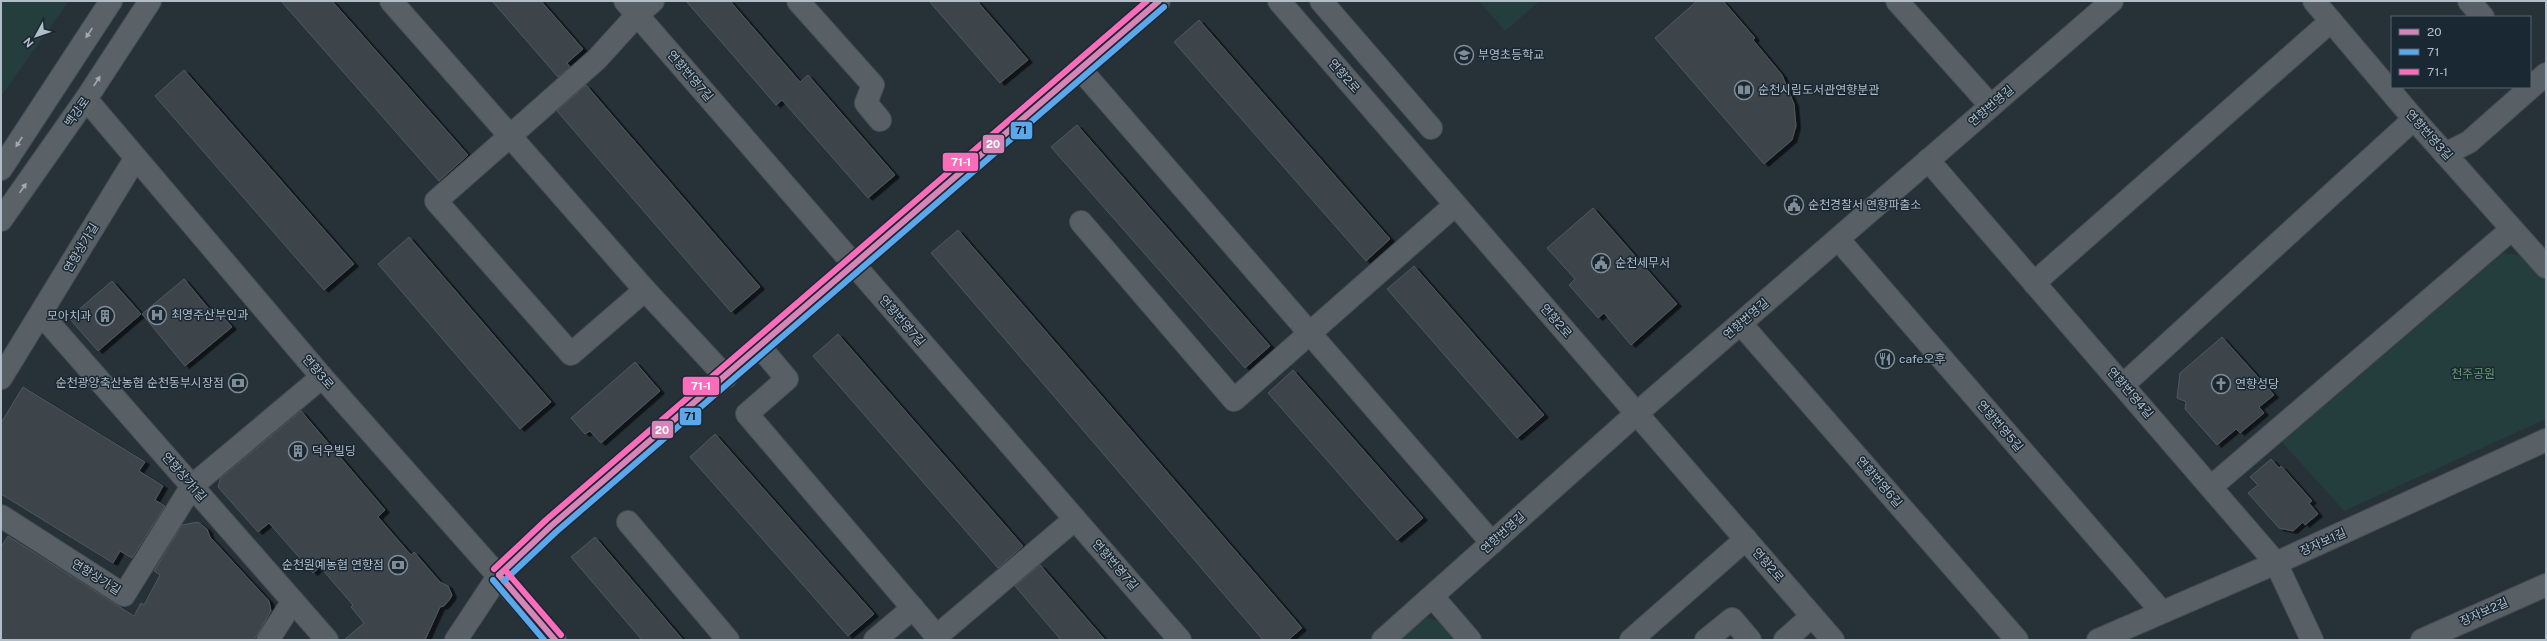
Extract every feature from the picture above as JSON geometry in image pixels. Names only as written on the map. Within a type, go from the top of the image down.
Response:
[{"type":"main road","points":[[1,169],[111,1]]},
{"type":"main road","name":"백강로","points":[[1,220],[86,100],[150,1]]},
{"type":"street","points":[[391,1],[645,290],[726,377]]},
{"type":"street","points":[[798,1],[873,85],[866,103],[880,120]]},
{"type":"street","points":[[456,640],[499,575],[551,526],[726,377],[1159,1]]},
{"type":"street","name":"연향2로","points":[[1279,1],[1833,640]]},
{"type":"street","points":[[1321,1],[1430,128]]},
{"type":"street","points":[[1897,1],[1991,106]]},
{"type":"street","name":"연향번영길","points":[[1383,640],[1433,597],[1636,414],[2112,1]]},
{"type":"street","name":"연향번영3길","points":[[2314,1],[2414,119],[2546,267]]},
{"type":"street","points":[[2469,1],[2482,16]]},
{"type":"street","points":[[638,6],[597,59],[436,201],[571,354],[645,290]]},
{"type":"street","name":"연향번영7길","points":[[638,6],[854,265],[1180,640]]},
{"type":"street","points":[[2034,283],[2331,21]]},
{"type":"street","points":[[1081,70],[1308,334],[1492,543]]},
{"type":"street","points":[[2531,87],[2540,79]]},
{"type":"street","points":[[2445,154],[2469,142],[2530,88]]},
{"type":"street","name":"연향3로","points":[[86,100],[322,377],[555,640]]},
{"type":"street","points":[[2123,385],[2414,119]]},
{"type":"street","name":"연향상가길","points":[[1,378],[135,159]]},
{"type":"street","name":"연향번영4길","points":[[1928,160],[2276,563],[2312,640]]},
{"type":"street","points":[[1081,222],[1234,400],[1455,205]]},
{"type":"street","points":[[2211,487],[2512,229]]},
{"type":"street","name":"연향번영5길","points":[[1838,239],[2162,612]]},
{"type":"street","name":"연향상가1길","points":[[40,314],[327,640]]},
{"type":"street","name":"연향번영6길","points":[[1741,324],[2017,640]]},
{"type":"street","points":[[760,347],[787,378],[747,414],[939,638],[1075,519]]},
{"type":"street","points":[[192,486],[322,377]]},
{"type":"street","name":"장자보1길","points":[[2098,640],[2276,563],[2546,440]]},
{"type":"street","name":"연향상가길","points":[[1,516],[124,595],[192,486]]},
{"type":"street","points":[[628,522],[728,640]]},
{"type":"street","points":[[1631,640],[1746,539]]},
{"type":"street","name":"장자보2길","points":[[2422,640],[2546,585]]},
{"type":"street","points":[[1433,597],[1470,640]]},
{"type":"street","points":[[268,640],[293,601]]},
{"type":"street","points":[[875,640],[913,608]]},
{"type":"street","points":[[1785,640],[1812,616]]},
{"type":"street","points":[[1706,640],[1732,619],[1750,640]]},
{"type":"green space","points":[[1,1],[69,1],[1,96]]},
{"type":"green space","points":[[1479,1],[1540,1],[1505,31]]},
{"type":"green space","name":"천주공원","points":[[2503,253],[2524,256],[2546,281],[2546,419],[2344,511],[2282,442]]},
{"type":"green space","points":[[1425,617],[1446,623],[1461,640],[1398,640]]},
{"type":"building","points":[[281,1],[332,1],[468,155],[439,181]]},
{"type":"building","points":[[492,1],[541,1],[583,49],[567,63],[570,67],[558,77]]},
{"type":"building","points":[[686,1],[730,1],[800,82],[808,75],[895,175],[868,198],[782,100],[776,105]]},
{"type":"building","points":[[929,1],[977,1],[1028,60],[1000,83]]},
{"type":"building","name":"순천시립도서관연향분관","points":[[1697,1],[1723,1],[1755,38],[1753,40],[1782,75],[1794,104],[1796,126],[1792,140],[1764,164],[1655,38]]},
{"type":"building","points":[[1199,20],[1390,239],[1366,261],[1174,42]]},
{"type":"building","points":[[184,70],[354,264],[324,290],[155,96]]},
{"type":"building","points":[[586,85],[760,287],[731,312],[557,111]]},
{"type":"building","points":[[1077,125],[1270,346],[1245,368],[1051,147]]},
{"type":"building","name":"순천세무서","points":[[1593,208],[1677,304],[1631,345],[1604,313],[1598,318],[1569,285],[1575,279],[1547,248]]},
{"type":"building","points":[[958,230],[1302,628],[1288,640],[1263,640],[931,253]]},
{"type":"building","points":[[409,237],[551,402],[520,429],[378,264]]},
{"type":"building","points":[[1414,266],[1544,415],[1517,438],[1387,289]]},
{"type":"building","points":[[184,279],[209,309],[216,309],[232,327],[185,366],[142,314]]},
{"type":"building","name":"모아치과","points":[[112,281],[141,314],[98,351],[69,318]]},
{"type":"building","points":[[838,334],[1023,546],[998,568],[813,356]]},
{"type":"building","name":"연향성당","points":[[2222,337],[2274,395],[2259,407],[2264,413],[2240,433],[2236,429],[2217,445],[2185,409],[2186,402],[2177,398],[2180,373]]},
{"type":"building","points":[[635,362],[660,391],[601,443],[590,431],[585,434],[571,418]]},
{"type":"building","points":[[1293,370],[1423,518],[1397,540],[1268,393]]},
{"type":"building","points":[[23,387],[145,462],[139,471],[163,486],[155,500],[165,506],[132,558],[120,551],[113,563],[1,494],[1,423]]},
{"type":"building","points":[[301,411],[385,510],[378,517],[411,555],[414,552],[440,582],[448,586],[452,595],[444,606],[440,607],[425,640],[344,640],[364,623],[351,607],[353,605],[320,567],[313,573],[269,523],[258,532],[218,487],[220,479]]},
{"type":"building","points":[[715,434],[874,614],[848,636],[690,457]]},
{"type":"building","points":[[2271,459],[2279,468],[2281,466],[2312,501],[2309,503],[2318,514],[2305,525],[2303,522],[2293,531],[2279,528],[2248,493],[2258,485],[2250,477]]},
{"type":"building","points":[[198,522],[207,529],[210,537],[269,601],[271,611],[254,640],[1,640],[1,547],[8,536],[134,616],[141,603],[144,605],[160,575],[154,571],[182,525]]},
{"type":"building","points":[[595,537],[683,640],[642,640],[571,557]]},
{"type":"building","points":[[1040,565],[1105,640],[1061,640],[1015,586]]},
{"type":"transit line","name":"71-1","points":[[494,569],[546,520],[1147,1]]},
{"type":"transit line","name":"20","points":[[499,575],[551,526],[1159,1]]},
{"type":"transit line","name":"71","points":[[504,581],[556,532],[1164,7]]},
{"type":"transit line","name":"71-1","points":[[505,570],[561,635]]},
{"type":"transit line","name":"20","points":[[499,575],[555,640]]},
{"type":"transit line","name":"71","points":[[493,580],[544,640]]},
{"type":"place","name":"부영초등학교","points":[[1464,55]]},
{"type":"place","name":"순천시립도서관연향분관","points":[[1744,90]]},
{"type":"place","name":"순천경찰서 연향파출소","points":[[1794,205]]},
{"type":"place","name":"순천세무서","points":[[1601,263]]},
{"type":"place","name":"최영주산부인과","points":[[157,315]]},
{"type":"place","name":"모아치과","points":[[105,316]]},
{"type":"place","name":"cafe오후","points":[[1885,359]]},
{"type":"place","name":"순천광양축산농협 순천동부시장점","points":[[238,383]]},
{"type":"place","name":"연향성당","points":[[2221,384]]},
{"type":"place","name":"덕우빌딩","points":[[298,451]]},
{"type":"place","name":"순천원예농협 연향점","points":[[398,565]]}]
